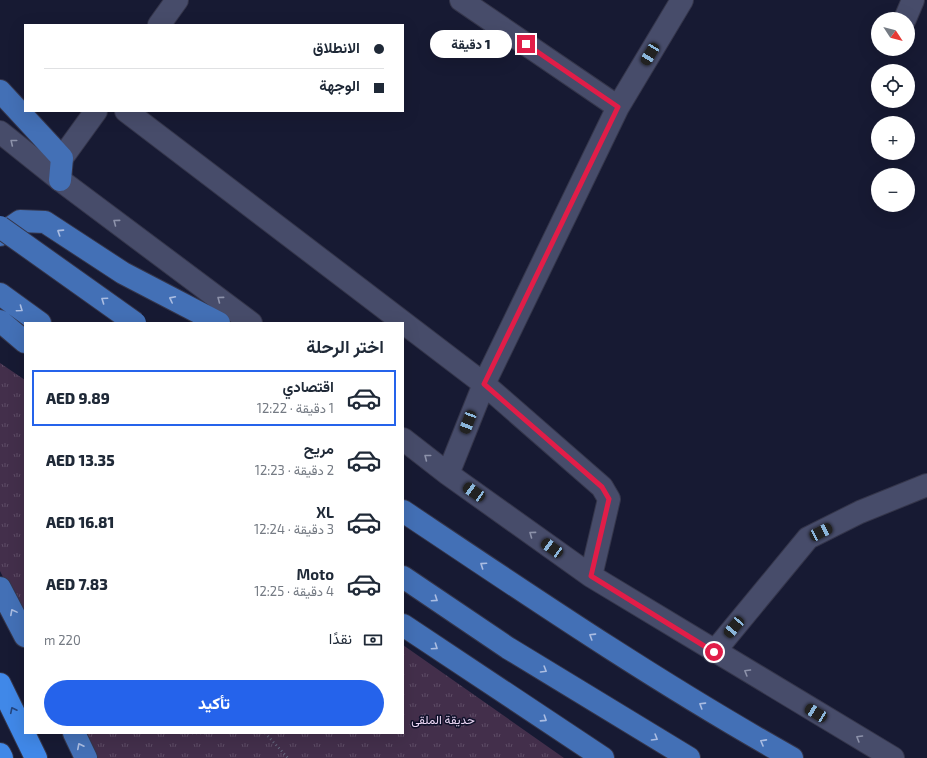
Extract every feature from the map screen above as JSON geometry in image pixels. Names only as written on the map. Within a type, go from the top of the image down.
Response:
[{"type":"highway","points":[[0,684],[24,733]]},
{"type":"highway","points":[[24,734],[36,758]]},
{"type":"highway","points":[[0,754],[2,758]]},
{"type":"main road","points":[[0,91],[62,158],[60,180]]},
{"type":"main road","points":[[0,235],[20,221],[45,222],[123,273],[217,322]]},
{"type":"main road","points":[[0,227],[135,322]]},
{"type":"main road","points":[[0,294],[39,322]]},
{"type":"main road","points":[[0,321],[24,341]]},
{"type":"main road","points":[[0,334],[24,351]]},
{"type":"main road","points":[[404,512],[531,597],[735,726],[792,758]]},
{"type":"main road","points":[[404,578],[508,648],[689,758]]},
{"type":"main road","points":[[0,588],[24,634]]},
{"type":"main road","points":[[404,626],[603,758]]},
{"type":"main road","points":[[74,734],[86,758]]},
{"type":"street","points":[[160,24],[177,0]]},
{"type":"street","points":[[448,474],[484,384],[618,107],[682,0]]},
{"type":"street","points":[[908,12],[912,0]]},
{"type":"street","points":[[472,3],[618,107]]},
{"type":"street","points":[[62,158],[95,112]]},
{"type":"street","points":[[127,112],[403,322]]},
{"type":"street","points":[[0,132],[60,180],[250,322]]},
{"type":"street","points":[[404,323],[484,384],[602,487],[609,499],[591,576]]},
{"type":"street","points":[[404,440],[448,474],[591,576],[714,652],[893,758]]},
{"type":"street","points":[[714,652],[808,538],[860,512],[927,485]]},
{"type":"path","points":[[266,734],[288,758]]},
{"type":"green space","points":[[0,363],[24,379],[24,619],[0,571]]},
{"type":"green space","name":"حديقة الملقى","points":[[404,646],[564,758],[94,758],[82,734],[404,734]]},
{"type":"route","points":[[526,44],[618,107],[484,384],[602,487],[609,499],[591,576],[714,652]]}]
